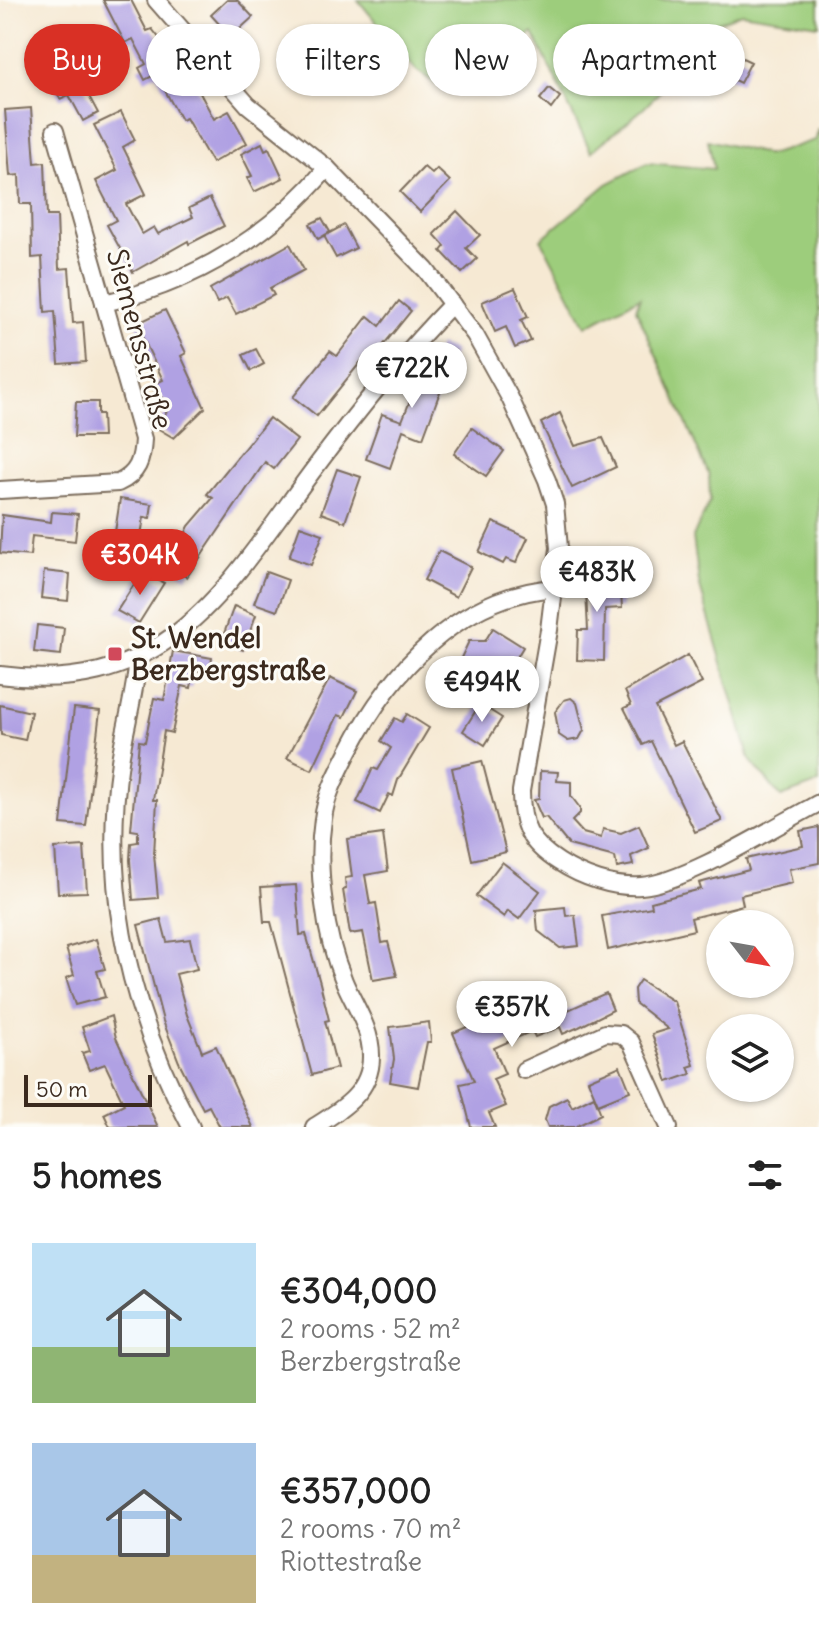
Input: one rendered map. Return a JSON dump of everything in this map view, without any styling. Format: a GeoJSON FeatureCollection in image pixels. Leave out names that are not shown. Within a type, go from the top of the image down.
{"type":"FeatureCollection","features":[{"type":"Feature","properties":{"kind":"street"},"geometry":{"type":"LineString","coordinates":[[156,0],[248,105],[327,168],[389,228],[452,304],[475,335],[510,398],[547,480],[555,504],[559,548],[521,791],[521,816],[529,835],[548,855],[598,881],[640,887],[673,880],[819,803]]}},
{"type":"Feature","properties":{"kind":"street","name":"Siemensstraße"},"geometry":{"type":"LineString","coordinates":[[0,490],[118,483],[136,471],[142,456],[143,439],[55,131]]}},
{"type":"Feature","properties":{"kind":"street"},"geometry":{"type":"LineString","coordinates":[[104,303],[197,273],[237,250],[311,187],[327,168]]}},
{"type":"Feature","properties":{"kind":"street"},"geometry":{"type":"LineString","coordinates":[[0,675],[57,678],[138,659],[180,633],[220,596],[357,411],[452,304]]}},
{"type":"Feature","properties":{"kind":"street"},"geometry":{"type":"LineString","coordinates":[[314,1127],[348,1105],[359,1092],[369,1075],[371,1056],[369,1036],[331,942],[323,902],[323,817],[332,784],[384,695],[419,653],[450,627],[489,603],[528,591],[555,588]]}},
{"type":"Feature","properties":{"kind":"street"},"geometry":{"type":"LineString","coordinates":[[138,659],[120,762],[115,898],[122,946],[139,1007],[159,1061],[191,1127]]}},
{"type":"Feature","properties":{"kind":"street"},"geometry":{"type":"LineString","coordinates":[[524,1070],[605,1033],[621,1034],[631,1042],[669,1127]]}},
{"type":"Feature","properties":{"kind":"green space"},"geometry":{"type":"Polygon","coordinates":[[[358,0],[819,0],[819,25],[741,13],[714,24],[553,24],[553,74],[537,41],[537,24],[425,24],[425,76],[409,62],[409,24],[378,24],[358,0]]]}},
{"type":"Feature","properties":{"kind":"green space"},"geometry":{"type":"Polygon","coordinates":[[[564,96],[656,96],[644,108],[591,152],[564,96]]]}},
{"type":"Feature","properties":{"kind":"green space"},"geometry":{"type":"Polygon","coordinates":[[[819,128],[819,783],[781,797],[750,760],[699,583],[693,537],[710,501],[709,475],[636,309],[640,297],[586,326],[541,239],[607,184],[647,163],[714,169],[708,140],[769,155],[815,140],[819,128]]]}},
{"type":"Feature","properties":{"kind":"building"},"geometry":{"type":"Polygon","coordinates":[[[103,0],[131,0],[146,29],[146,64],[133,39],[130,40],[130,24],[115,24],[103,0]]]}},
{"type":"Feature","properties":{"kind":"building"},"geometry":{"type":"Polygon","coordinates":[[[227,0],[237,0],[253,17],[245,24],[219,24],[211,15],[227,0]]]}},
{"type":"Feature","properties":{"kind":"building"},"geometry":{"type":"Polygon","coordinates":[[[745,59],[751,62],[745,73],[745,59]]]}},
{"type":"Feature","properties":{"kind":"building"},"geometry":{"type":"Polygon","coordinates":[[[146,64],[146,79],[145,80],[139,68],[146,64]]]}},
{"type":"Feature","properties":{"kind":"building"},"geometry":{"type":"Polygon","coordinates":[[[549,88],[553,96],[560,97],[551,109],[540,99],[549,88]]]}},
{"type":"Feature","properties":{"kind":"building"},"geometry":{"type":"Polygon","coordinates":[[[70,96],[89,96],[98,113],[83,121],[70,96]]]}},
{"type":"Feature","properties":{"kind":"building"},"geometry":{"type":"Polygon","coordinates":[[[168,96],[202,96],[214,119],[229,111],[247,143],[212,163],[186,118],[181,120],[168,96]]]}},
{"type":"Feature","properties":{"kind":"building"},"geometry":{"type":"Polygon","coordinates":[[[31,108],[35,163],[45,162],[47,216],[57,216],[59,269],[69,268],[73,323],[83,322],[86,362],[59,364],[55,311],[45,312],[42,257],[32,258],[31,204],[20,204],[19,175],[10,176],[5,110],[31,108]]]}},
{"type":"Feature","properties":{"kind":"building"},"geometry":{"type":"Polygon","coordinates":[[[121,112],[135,140],[123,147],[146,194],[126,204],[142,234],[154,227],[158,234],[193,217],[189,208],[210,198],[224,226],[189,244],[188,241],[133,272],[107,225],[116,220],[96,181],[117,170],[94,125],[121,112]]]}},
{"type":"Feature","properties":{"kind":"building"},"geometry":{"type":"Polygon","coordinates":[[[262,143],[265,150],[269,148],[283,178],[254,192],[247,178],[252,176],[241,154],[262,143]]]}},
{"type":"Feature","properties":{"kind":"building"},"geometry":{"type":"Polygon","coordinates":[[[424,167],[432,174],[437,169],[450,181],[420,212],[400,192],[424,167]]]}},
{"type":"Feature","properties":{"kind":"building"},"geometry":{"type":"Polygon","coordinates":[[[457,211],[480,235],[466,248],[477,259],[462,273],[441,251],[445,246],[434,234],[457,211]]]}},
{"type":"Feature","properties":{"kind":"building"},"geometry":{"type":"Polygon","coordinates":[[[322,218],[330,232],[318,239],[310,224],[322,218]]]}},
{"type":"Feature","properties":{"kind":"building"},"geometry":{"type":"Polygon","coordinates":[[[344,225],[356,248],[336,258],[324,236],[344,225]]]}},
{"type":"Feature","properties":{"kind":"building"},"geometry":{"type":"Polygon","coordinates":[[[290,244],[304,270],[270,288],[274,295],[236,314],[227,298],[217,303],[210,289],[290,244]]]}},
{"type":"Feature","properties":{"kind":"building"},"geometry":{"type":"Polygon","coordinates":[[[515,288],[528,317],[521,320],[531,341],[515,348],[506,327],[495,332],[482,302],[515,288]]]}},
{"type":"Feature","properties":{"kind":"building"},"geometry":{"type":"Polygon","coordinates":[[[399,301],[411,311],[369,363],[363,359],[317,416],[293,397],[330,351],[337,356],[368,316],[380,326],[399,301]]]}},
{"type":"Feature","properties":{"kind":"building"},"geometry":{"type":"Polygon","coordinates":[[[165,310],[186,353],[181,356],[205,408],[174,438],[157,428],[170,406],[150,386],[163,380],[136,324],[165,310]]]}},
{"type":"Feature","properties":{"kind":"building"},"geometry":{"type":"Polygon","coordinates":[[[439,345],[455,351],[423,438],[403,430],[390,468],[366,459],[382,414],[402,421],[427,358],[433,360],[439,345]]]}},
{"type":"Feature","properties":{"kind":"building"},"geometry":{"type":"Polygon","coordinates":[[[256,349],[264,364],[251,371],[243,355],[256,349]]]}},
{"type":"Feature","properties":{"kind":"building"},"geometry":{"type":"Polygon","coordinates":[[[76,402],[98,402],[103,437],[74,437],[76,402]]]}},
{"type":"Feature","properties":{"kind":"building"},"geometry":{"type":"Polygon","coordinates":[[[560,413],[575,446],[603,438],[616,467],[572,488],[541,423],[560,413]]]}},
{"type":"Feature","properties":{"kind":"building"},"geometry":{"type":"Polygon","coordinates":[[[269,418],[297,440],[274,469],[265,462],[187,577],[165,566],[175,545],[179,547],[189,526],[213,498],[207,494],[269,418]]]}},
{"type":"Feature","properties":{"kind":"building"},"geometry":{"type":"Polygon","coordinates":[[[472,428],[504,451],[486,476],[454,454],[472,428]]]}},
{"type":"Feature","properties":{"kind":"building"},"geometry":{"type":"Polygon","coordinates":[[[337,469],[361,477],[345,522],[321,513],[337,469]]]}},
{"type":"Feature","properties":{"kind":"building"},"geometry":{"type":"Polygon","coordinates":[[[120,499],[152,504],[150,518],[144,517],[138,554],[115,543],[119,534],[115,532],[120,499]]]}},
{"type":"Feature","properties":{"kind":"building"},"geometry":{"type":"Polygon","coordinates":[[[52,512],[78,514],[75,541],[32,536],[30,556],[0,553],[2,515],[51,522],[52,512]]]}},
{"type":"Feature","properties":{"kind":"building"},"geometry":{"type":"Polygon","coordinates":[[[493,522],[528,538],[516,563],[506,559],[503,564],[479,552],[493,522]]]}},
{"type":"Feature","properties":{"kind":"building"},"geometry":{"type":"Polygon","coordinates":[[[300,526],[323,534],[311,565],[289,557],[300,526]]]}},
{"type":"Feature","properties":{"kind":"building"},"geometry":{"type":"Polygon","coordinates":[[[439,551],[471,567],[456,597],[424,580],[439,551]]]}},
{"type":"Feature","properties":{"kind":"building"},"geometry":{"type":"Polygon","coordinates":[[[44,571],[70,574],[68,601],[41,598],[44,571]]]}},
{"type":"Feature","properties":{"kind":"building"},"geometry":{"type":"Polygon","coordinates":[[[142,572],[164,583],[139,623],[117,611],[142,572]]]}},
{"type":"Feature","properties":{"kind":"building"},"geometry":{"type":"Polygon","coordinates":[[[266,572],[288,580],[277,611],[254,603],[266,572]]]}},
{"type":"Feature","properties":{"kind":"building"},"geometry":{"type":"Polygon","coordinates":[[[615,573],[616,593],[621,592],[622,608],[605,609],[604,661],[577,660],[578,630],[588,630],[586,592],[580,592],[579,575],[615,573]]]}},
{"type":"Feature","properties":{"kind":"building"},"geometry":{"type":"Polygon","coordinates":[[[234,606],[256,615],[243,650],[221,642],[234,606]]]}},
{"type":"Feature","properties":{"kind":"building"},"geometry":{"type":"Polygon","coordinates":[[[37,625],[64,628],[61,655],[34,652],[37,625]]]}},
{"type":"Feature","properties":{"kind":"building"},"geometry":{"type":"Polygon","coordinates":[[[493,628],[523,647],[499,687],[459,662],[469,641],[485,641],[493,628]]]}},
{"type":"Feature","properties":{"kind":"building"},"geometry":{"type":"Polygon","coordinates":[[[173,651],[212,658],[210,672],[194,670],[191,688],[182,686],[172,733],[164,731],[153,800],[157,800],[154,854],[158,898],[133,900],[131,843],[138,842],[138,831],[131,830],[139,741],[145,742],[154,698],[164,700],[173,651]]]}},
{"type":"Feature","properties":{"kind":"building"},"geometry":{"type":"Polygon","coordinates":[[[688,655],[702,683],[655,707],[674,745],[682,741],[722,821],[695,832],[651,741],[643,745],[624,708],[631,705],[625,691],[688,655]]]}},
{"type":"Feature","properties":{"kind":"building"},"geometry":{"type":"Polygon","coordinates":[[[330,678],[357,691],[344,717],[338,715],[312,770],[287,758],[330,678]]]}},
{"type":"Feature","properties":{"kind":"building"},"geometry":{"type":"Polygon","coordinates":[[[571,698],[577,703],[584,730],[579,739],[568,741],[559,735],[555,712],[564,700],[571,698]]]}},
{"type":"Feature","properties":{"kind":"building"},"geometry":{"type":"Polygon","coordinates":[[[480,704],[502,718],[485,745],[463,731],[480,704]]]}},
{"type":"Feature","properties":{"kind":"building"},"geometry":{"type":"Polygon","coordinates":[[[0,705],[31,712],[25,740],[1,735],[0,705]]]}},
{"type":"Feature","properties":{"kind":"building"},"geometry":{"type":"Polygon","coordinates":[[[74,708],[100,711],[86,826],[61,824],[74,708]]]}},
{"type":"Feature","properties":{"kind":"building"},"geometry":{"type":"Polygon","coordinates":[[[407,714],[429,728],[398,780],[393,796],[389,794],[380,813],[357,802],[373,768],[378,770],[391,748],[381,741],[395,718],[402,722],[407,714]]]}},
{"type":"Feature","properties":{"kind":"building"},"geometry":{"type":"Polygon","coordinates":[[[482,761],[506,852],[472,860],[452,768],[482,761]]]}},
{"type":"Feature","properties":{"kind":"building"},"geometry":{"type":"Polygon","coordinates":[[[540,771],[558,772],[557,781],[571,782],[571,796],[580,808],[580,813],[572,821],[583,833],[601,838],[603,829],[621,833],[639,825],[649,848],[631,856],[633,865],[617,868],[615,857],[569,845],[546,817],[542,818],[534,800],[539,799],[540,771]]]}},
{"type":"Feature","properties":{"kind":"building"},"geometry":{"type":"Polygon","coordinates":[[[819,827],[819,863],[789,869],[792,883],[741,895],[743,905],[706,910],[706,914],[691,918],[694,930],[608,950],[602,916],[652,907],[651,902],[701,889],[699,883],[749,870],[746,859],[803,846],[800,831],[819,827]]]}},
{"type":"Feature","properties":{"kind":"building"},"geometry":{"type":"Polygon","coordinates":[[[383,834],[388,871],[365,875],[370,904],[376,903],[382,943],[388,942],[397,976],[373,980],[363,932],[350,934],[343,890],[346,889],[345,878],[352,877],[347,839],[383,834]]]}},
{"type":"Feature","properties":{"kind":"building"},"geometry":{"type":"Polygon","coordinates":[[[84,846],[87,892],[58,893],[55,848],[84,846]]]}},
{"type":"Feature","properties":{"kind":"building"},"geometry":{"type":"Polygon","coordinates":[[[502,862],[540,891],[519,919],[508,911],[504,917],[476,896],[502,862]]]}},
{"type":"Feature","properties":{"kind":"building"},"geometry":{"type":"Polygon","coordinates":[[[296,885],[300,935],[306,934],[320,983],[329,1020],[325,1021],[337,1068],[312,1075],[271,922],[264,922],[261,887],[296,885]]]}},
{"type":"Feature","properties":{"kind":"building"},"geometry":{"type":"Polygon","coordinates":[[[565,907],[566,916],[575,915],[579,946],[560,948],[538,931],[536,910],[565,907]]]}},
{"type":"Feature","properties":{"kind":"building"},"geometry":{"type":"Polygon","coordinates":[[[161,919],[167,942],[190,939],[197,969],[176,974],[187,1015],[202,1052],[216,1046],[253,1127],[220,1127],[209,1106],[203,1109],[179,1062],[163,1021],[138,925],[161,919]]]}},
{"type":"Feature","properties":{"kind":"building"},"geometry":{"type":"Polygon","coordinates":[[[96,939],[105,969],[97,971],[105,997],[75,1005],[66,978],[74,975],[66,948],[96,939]]]}},
{"type":"Feature","properties":{"kind":"building"},"geometry":{"type":"Polygon","coordinates":[[[640,980],[674,1002],[694,1065],[688,1067],[691,1074],[668,1082],[652,1034],[668,1029],[635,1003],[634,989],[640,980]]]}},
{"type":"Feature","properties":{"kind":"building"},"geometry":{"type":"Polygon","coordinates":[[[606,993],[613,1010],[579,1027],[563,1034],[560,1027],[535,1037],[532,1031],[494,1048],[505,1074],[493,1079],[506,1106],[489,1113],[495,1127],[471,1127],[460,1084],[474,1081],[453,1033],[492,1016],[494,1022],[508,1016],[509,1019],[560,998],[566,1011],[606,993]]]}},
{"type":"Feature","properties":{"kind":"building"},"geometry":{"type":"Polygon","coordinates":[[[111,1016],[116,1038],[158,1127],[110,1127],[104,1114],[124,1104],[105,1064],[89,1070],[82,1053],[90,1051],[82,1027],[111,1016]]]}},
{"type":"Feature","properties":{"kind":"building"},"geometry":{"type":"Polygon","coordinates":[[[429,1022],[431,1042],[427,1042],[418,1087],[390,1082],[394,1059],[390,1027],[429,1022]]]}},
{"type":"Feature","properties":{"kind":"building"},"geometry":{"type":"Polygon","coordinates":[[[620,1066],[630,1091],[598,1104],[588,1080],[620,1066]]]}},
{"type":"Feature","properties":{"kind":"building"},"geometry":{"type":"Polygon","coordinates":[[[594,1096],[601,1114],[575,1127],[548,1127],[545,1120],[549,1106],[567,1097],[572,1107],[594,1096]]]}},
{"type":"Feature","properties":{"kind":"place","name":"St. Wendel Berzbergstraße"},"geometry":{"type":"Point","coordinates":[115,654]}}]}
